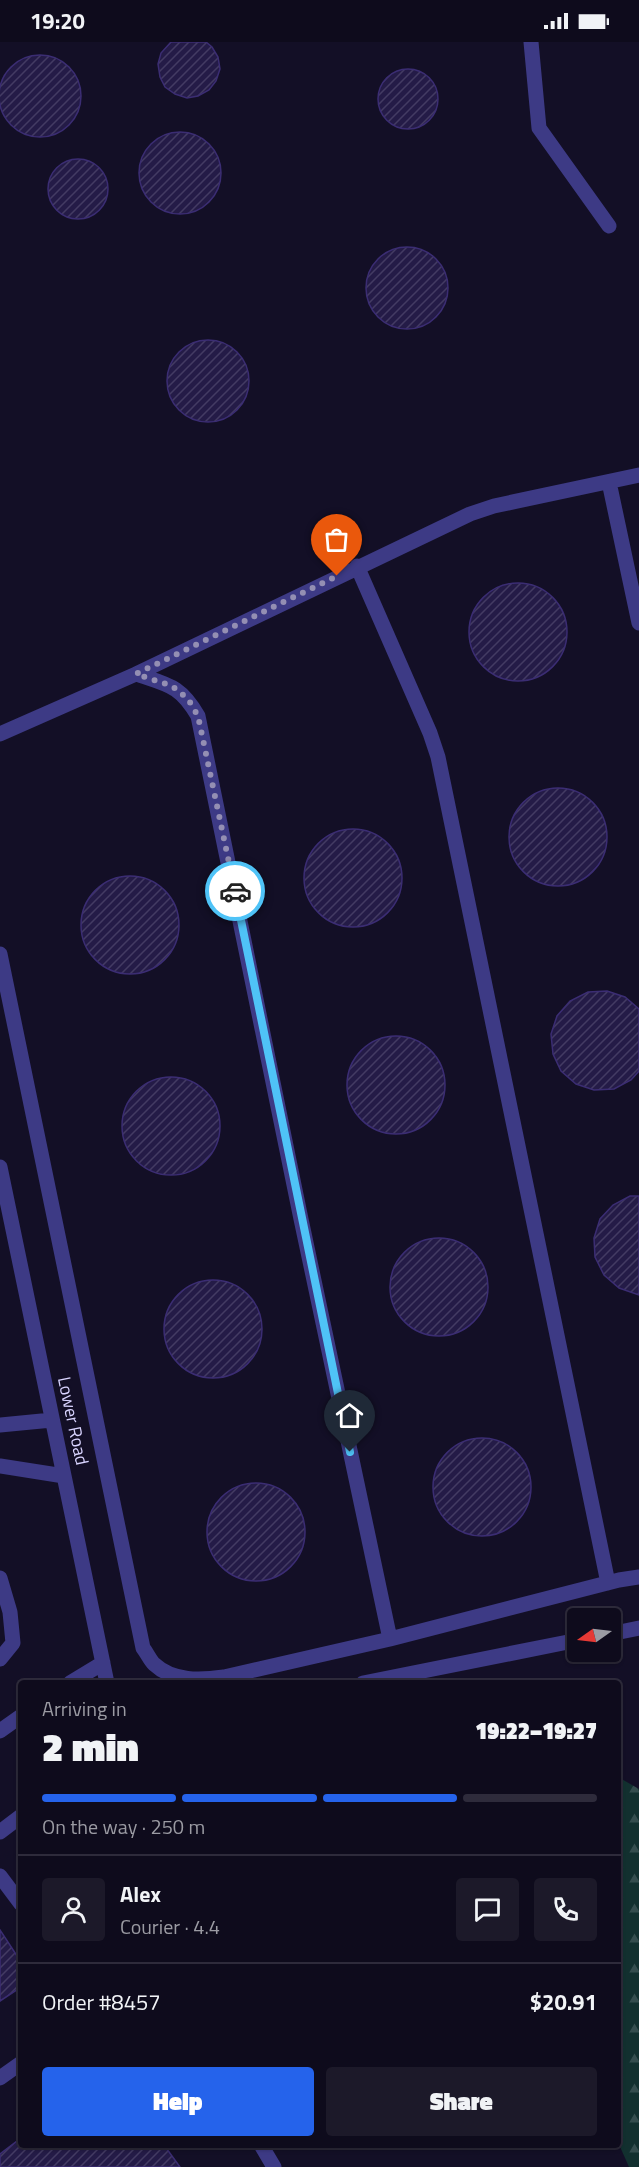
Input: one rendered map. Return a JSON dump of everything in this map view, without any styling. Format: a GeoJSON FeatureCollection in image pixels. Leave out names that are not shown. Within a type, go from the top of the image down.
{"type":"FeatureCollection","features":[{"type":"Feature","properties":{"kind":"street"},"geometry":{"type":"LineString","coordinates":[[531,42],[539,129],[609,226]]}},
{"type":"Feature","properties":{"kind":"street"},"geometry":{"type":"LineString","coordinates":[[0,734],[136,674],[357,566],[470,514],[494,506],[639,476]]}},
{"type":"Feature","properties":{"kind":"street"},"geometry":{"type":"LineString","coordinates":[[609,482],[639,623]]}},
{"type":"Feature","properties":{"kind":"street"},"geometry":{"type":"LineString","coordinates":[[357,566],[430,733],[438,757],[608,1583]]}},
{"type":"Feature","properties":{"kind":"street"},"geometry":{"type":"LineString","coordinates":[[136,674],[172,686],[188,699],[198,716],[390,1639]]}},
{"type":"Feature","properties":{"kind":"street"},"geometry":{"type":"LineString","coordinates":[[0,954],[143,1648],[154,1664],[175,1676],[199,1680],[225,1677],[390,1639],[639,1577]]}},
{"type":"Feature","properties":{"kind":"street","name":"Lower Road"},"geometry":{"type":"LineString","coordinates":[[0,1167],[106,1680]]}},
{"type":"Feature","properties":{"kind":"street"},"geometry":{"type":"LineString","coordinates":[[0,1425],[52,1420]]}},
{"type":"Feature","properties":{"kind":"street"},"geometry":{"type":"LineString","coordinates":[[0,1466],[64,1476]]}},
{"type":"Feature","properties":{"kind":"street"},"geometry":{"type":"LineString","coordinates":[[0,1578],[10,1612],[13,1643],[0,1659]]}},
{"type":"Feature","properties":{"kind":"street"},"geometry":{"type":"LineString","coordinates":[[621,1632],[639,1628]]}},
{"type":"Feature","properties":{"kind":"street"},"geometry":{"type":"LineString","coordinates":[[378,1680],[567,1642]]}},
{"type":"Feature","properties":{"kind":"street"},"geometry":{"type":"LineString","coordinates":[[75,1680],[103,1663]]}},
{"type":"Feature","properties":{"kind":"street"},"geometry":{"type":"LineString","coordinates":[[0,1731],[18,1718]]}},
{"type":"Feature","properties":{"kind":"street"},"geometry":{"type":"LineString","coordinates":[[0,1832],[18,1818]]}},
{"type":"Feature","properties":{"kind":"street"},"geometry":{"type":"LineString","coordinates":[[0,1876],[18,1900]]}},
{"type":"Feature","properties":{"kind":"street"},"geometry":{"type":"LineString","coordinates":[[0,2078],[18,2065]]}},
{"type":"Feature","properties":{"kind":"street"},"geometry":{"type":"LineString","coordinates":[[263,2148],[274,2167]]}},
{"type":"Feature","properties":{"kind":"green space"},"geometry":{"type":"Polygon","coordinates":[[[621,1779],[639,1789],[639,2167],[629,2167],[621,2148],[621,1779]]]}},
{"type":"Feature","properties":{"kind":"building"},"geometry":{"type":"Polygon","coordinates":[[[171,42],[206,42],[212,47],[218,57],[220,69],[216,81],[209,90],[198,96],[187,98],[165,87],[160,77],[158,64],[161,53],[171,42]]]}},
{"type":"Feature","properties":{"kind":"building"},"geometry":{"type":"Polygon","coordinates":[[[40,55],[56,58],[69,67],[78,80],[81,96],[78,112],[69,125],[56,134],[40,137],[24,134],[11,125],[2,112],[-1,96],[2,80],[11,67],[24,58],[40,55]]]}},
{"type":"Feature","properties":{"kind":"building"},"geometry":{"type":"Polygon","coordinates":[[[402,69],[414,69],[430,77],[436,87],[438,99],[436,111],[430,121],[414,129],[402,129],[386,121],[378,105],[378,93],[386,77],[402,69]]]}},
{"type":"Feature","properties":{"kind":"building"},"geometry":{"type":"Polygon","coordinates":[[[180,132],[196,135],[209,144],[218,157],[221,173],[218,189],[209,202],[196,211],[180,214],[164,211],[151,202],[142,189],[139,173],[142,157],[151,144],[164,135],[180,132]]]}},
{"type":"Feature","properties":{"kind":"building"},"geometry":{"type":"Polygon","coordinates":[[[72,159],[84,159],[100,167],[106,177],[108,189],[106,201],[100,211],[84,219],[72,219],[56,211],[48,195],[48,183],[56,167],[72,159]]]}},
{"type":"Feature","properties":{"kind":"building"},"geometry":{"type":"Polygon","coordinates":[[[407,247],[423,250],[436,259],[445,272],[448,288],[445,304],[436,317],[423,326],[407,329],[391,326],[378,317],[369,304],[366,288],[369,272],[378,259],[391,250],[407,247]]]}},
{"type":"Feature","properties":{"kind":"building"},"geometry":{"type":"Polygon","coordinates":[[[208,340],[224,343],[237,352],[246,365],[249,381],[246,397],[237,410],[224,419],[208,422],[192,419],[179,410],[170,397],[167,381],[170,365],[179,352],[192,343],[208,340]]]}},
{"type":"Feature","properties":{"kind":"building"},"geometry":{"type":"Polygon","coordinates":[[[518,583],[537,587],[553,597],[563,613],[567,632],[563,651],[553,667],[537,677],[518,681],[499,677],[483,667],[473,651],[469,632],[473,613],[483,597],[499,587],[518,583]]]}},
{"type":"Feature","properties":{"kind":"building"},"geometry":{"type":"Polygon","coordinates":[[[558,788],[577,792],[593,802],[603,818],[607,837],[603,856],[593,872],[577,882],[558,886],[539,882],[523,872],[513,856],[509,837],[513,818],[523,802],[539,792],[558,788]]]}},
{"type":"Feature","properties":{"kind":"building"},"geometry":{"type":"Polygon","coordinates":[[[353,829],[372,833],[388,843],[398,859],[402,878],[398,897],[388,913],[372,923],[353,927],[334,923],[318,913],[308,897],[304,878],[308,859],[318,843],[334,833],[353,829]]]}},
{"type":"Feature","properties":{"kind":"building"},"geometry":{"type":"Polygon","coordinates":[[[130,876],[149,879],[165,890],[176,906],[179,925],[176,944],[165,960],[149,971],[130,974],[111,971],[95,960],[84,944],[81,925],[84,906],[95,890],[111,879],[130,876]]]}},
{"type":"Feature","properties":{"kind":"building"},"geometry":{"type":"Polygon","coordinates":[[[607,991],[625,997],[639,1009],[639,1071],[631,1080],[614,1089],[594,1090],[576,1084],[561,1071],[553,1054],[551,1034],[557,1016],[570,1001],[588,992],[607,991]]]}},
{"type":"Feature","properties":{"kind":"building"},"geometry":{"type":"Polygon","coordinates":[[[396,1036],[415,1040],[431,1050],[441,1066],[445,1085],[441,1104],[431,1120],[415,1130],[396,1134],[377,1130],[361,1120],[351,1104],[347,1085],[351,1066],[361,1050],[377,1040],[396,1036]]]}},
{"type":"Feature","properties":{"kind":"building"},"geometry":{"type":"Polygon","coordinates":[[[171,1077],[190,1081],[206,1091],[216,1107],[220,1126],[216,1145],[206,1161],[190,1171],[171,1175],[152,1171],[136,1161],[126,1145],[122,1126],[126,1107],[136,1091],[152,1081],[171,1077]]]}},
{"type":"Feature","properties":{"kind":"building"},"geometry":{"type":"Polygon","coordinates":[[[630,1196],[639,1196],[639,1295],[619,1288],[604,1275],[595,1257],[594,1238],[600,1219],[613,1205],[630,1196]]]}},
{"type":"Feature","properties":{"kind":"building"},"geometry":{"type":"Polygon","coordinates":[[[439,1238],[458,1242],[474,1252],[484,1268],[488,1287],[484,1306],[474,1322],[458,1332],[439,1336],[420,1332],[404,1322],[394,1306],[390,1287],[394,1268],[404,1252],[420,1242],[439,1238]]]}},
{"type":"Feature","properties":{"kind":"building"},"geometry":{"type":"Polygon","coordinates":[[[213,1280],[232,1284],[248,1294],[258,1310],[262,1329],[258,1348],[248,1364],[232,1374],[213,1378],[194,1374],[178,1364],[168,1348],[164,1329],[168,1310],[178,1294],[194,1284],[213,1280]]]}},
{"type":"Feature","properties":{"kind":"building"},"geometry":{"type":"Polygon","coordinates":[[[482,1438],[501,1442],[517,1452],[527,1468],[531,1487],[527,1506],[517,1522],[501,1532],[482,1536],[463,1532],[447,1522],[437,1506],[433,1487],[437,1468],[447,1452],[463,1442],[482,1438]]]}},
{"type":"Feature","properties":{"kind":"building"},"geometry":{"type":"Polygon","coordinates":[[[256,1483],[275,1487],[291,1497],[301,1513],[305,1532],[301,1551],[291,1567],[275,1577],[256,1581],[237,1577],[221,1567],[211,1551],[207,1532],[211,1513],[221,1497],[237,1487],[256,1483]]]}},
{"type":"Feature","properties":{"kind":"building"},"geometry":{"type":"Polygon","coordinates":[[[0,1930],[18,1957],[18,1989],[0,2001],[0,1930]]]}},
{"type":"Feature","properties":{"kind":"building"},"geometry":{"type":"Polygon","coordinates":[[[18,2140],[18,2148],[166,2148],[180,2167],[0,2167],[0,2154],[18,2140]]]}},
{"type":"Feature","properties":{"kind":"way so far"},"geometry":{"type":"LineString","coordinates":[[235,891],[198,716],[188,699],[172,686],[136,674],[337,576]]}},
{"type":"Feature","properties":{"kind":"route"},"geometry":{"type":"LineString","coordinates":[[235,891],[350,1452]]}}]}
